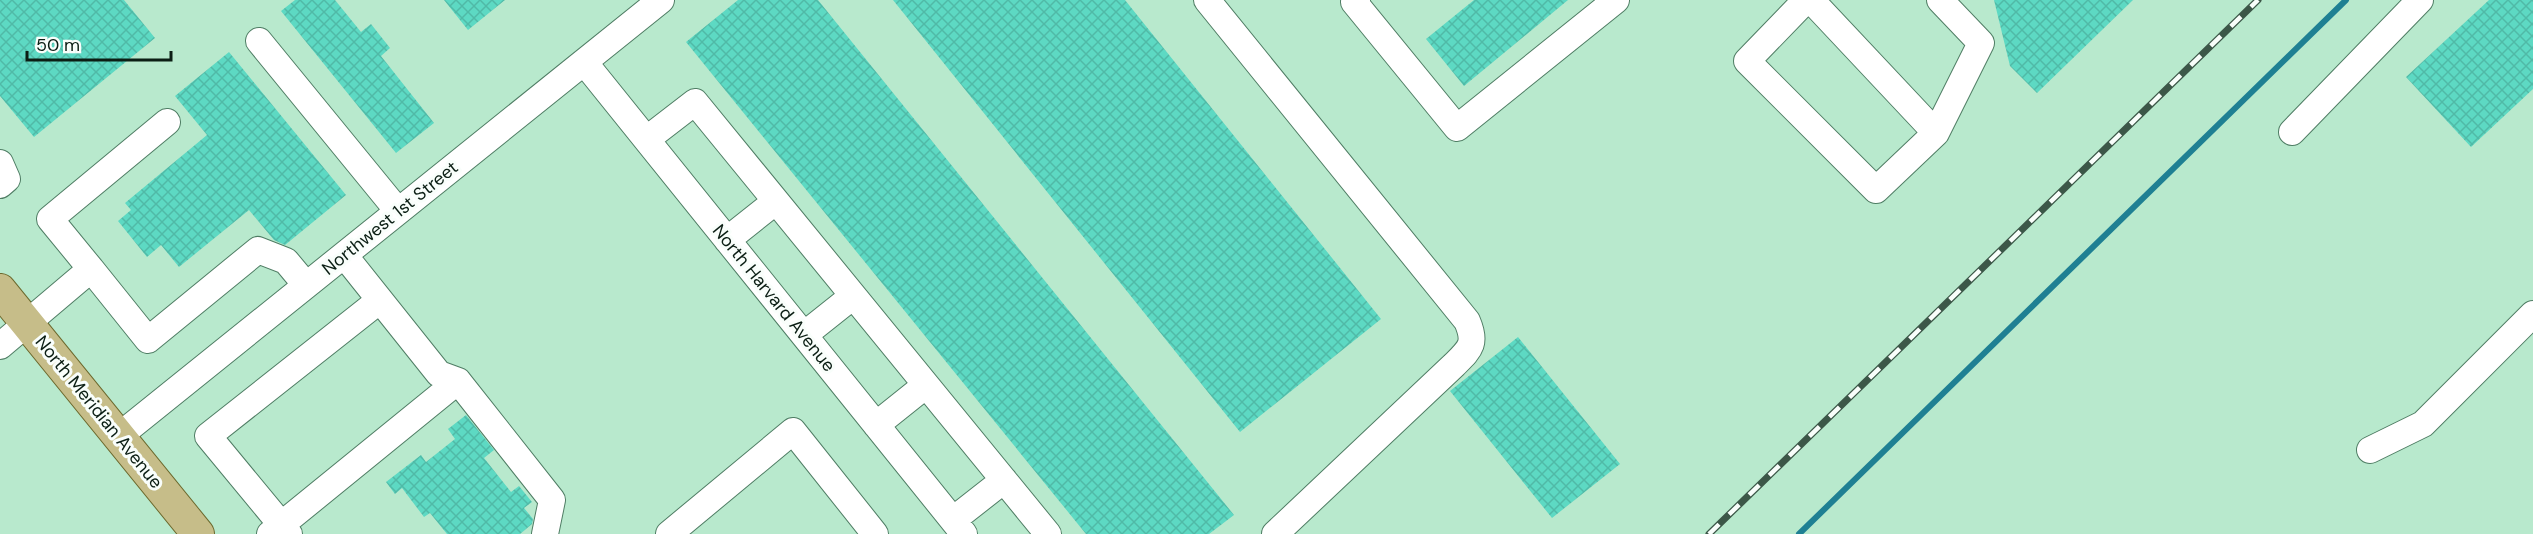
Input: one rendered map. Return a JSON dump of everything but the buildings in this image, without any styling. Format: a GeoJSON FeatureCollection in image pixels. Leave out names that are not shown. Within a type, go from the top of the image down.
{"type":"FeatureCollection","features":[{"type":"Feature","properties":{"kind":"main road","name":"North Meridian Avenue"},"geometry":{"type":"LineString","coordinates":[[0,290],[198,534]]}},
{"type":"Feature","properties":{"kind":"street","name":"Northwest 1st Street"},"geometry":{"type":"LineString","coordinates":[[119,436],[661,0]]}},
{"type":"Feature","properties":{"kind":"street"},"geometry":{"type":"LineString","coordinates":[[1207,0],[1467,321],[1473,335],[1470,349],[1275,534]]}},
{"type":"Feature","properties":{"kind":"street"},"geometry":{"type":"LineString","coordinates":[[1357,0],[1354,2],[1457,128],[1616,0]]}},
{"type":"Feature","properties":{"kind":"street"},"geometry":{"type":"LineString","coordinates":[[1806,0],[1747,61],[1876,190],[1936,133],[1981,43],[1940,0]]}},
{"type":"Feature","properties":{"kind":"street"},"geometry":{"type":"LineString","coordinates":[[1811,0],[1936,133]]}},
{"type":"Feature","properties":{"kind":"street"},"geometry":{"type":"LineString","coordinates":[[2292,132],[2420,0]]}},
{"type":"Feature","properties":{"kind":"street"},"geometry":{"type":"LineString","coordinates":[[259,41],[398,211]]}},
{"type":"Feature","properties":{"kind":"street","name":"North Harvard Avenue"},"geometry":{"type":"LineString","coordinates":[[584,62],[958,527]]}},
{"type":"Feature","properties":{"kind":"street"},"geometry":{"type":"LineString","coordinates":[[647,140],[695,102],[1048,534]]}},
{"type":"Feature","properties":{"kind":"street"},"geometry":{"type":"LineString","coordinates":[[167,122],[50,219],[148,340],[258,250],[286,261],[306,285]]}},
{"type":"Feature","properties":{"kind":"street"},"geometry":{"type":"LineString","coordinates":[[0,163],[7,179],[0,185]]}},
{"type":"Feature","properties":{"kind":"street"},"geometry":{"type":"LineString","coordinates":[[727,240],[776,201]]}},
{"type":"Feature","properties":{"kind":"street"},"geometry":{"type":"LineString","coordinates":[[344,255],[440,374],[458,381],[552,500],[545,534]]}},
{"type":"Feature","properties":{"kind":"street"},"geometry":{"type":"LineString","coordinates":[[0,346],[91,269]]}},
{"type":"Feature","properties":{"kind":"street"},"geometry":{"type":"LineString","coordinates":[[804,335],[853,296]]}},
{"type":"Feature","properties":{"kind":"street"},"geometry":{"type":"LineString","coordinates":[[380,300],[208,436],[280,531],[458,381]]}},
{"type":"Feature","properties":{"kind":"street"},"geometry":{"type":"LineString","coordinates":[[2370,450],[2423,424],[2533,314]]}},
{"type":"Feature","properties":{"kind":"street"},"geometry":{"type":"LineString","coordinates":[[876,424],[926,385]]}},
{"type":"Feature","properties":{"kind":"street"},"geometry":{"type":"LineString","coordinates":[[669,534],[793,431],[875,534]]}},
{"type":"Feature","properties":{"kind":"street"},"geometry":{"type":"LineString","coordinates":[[958,527],[1004,480]]}},
{"type":"Feature","properties":{"kind":"waterway"},"geometry":{"type":"LineString","coordinates":[[1799,534],[2346,0]]}},
{"type":"Feature","properties":{"kind":"railway"},"geometry":{"type":"LineString","coordinates":[[1709,534],[2258,0]]}}]}
